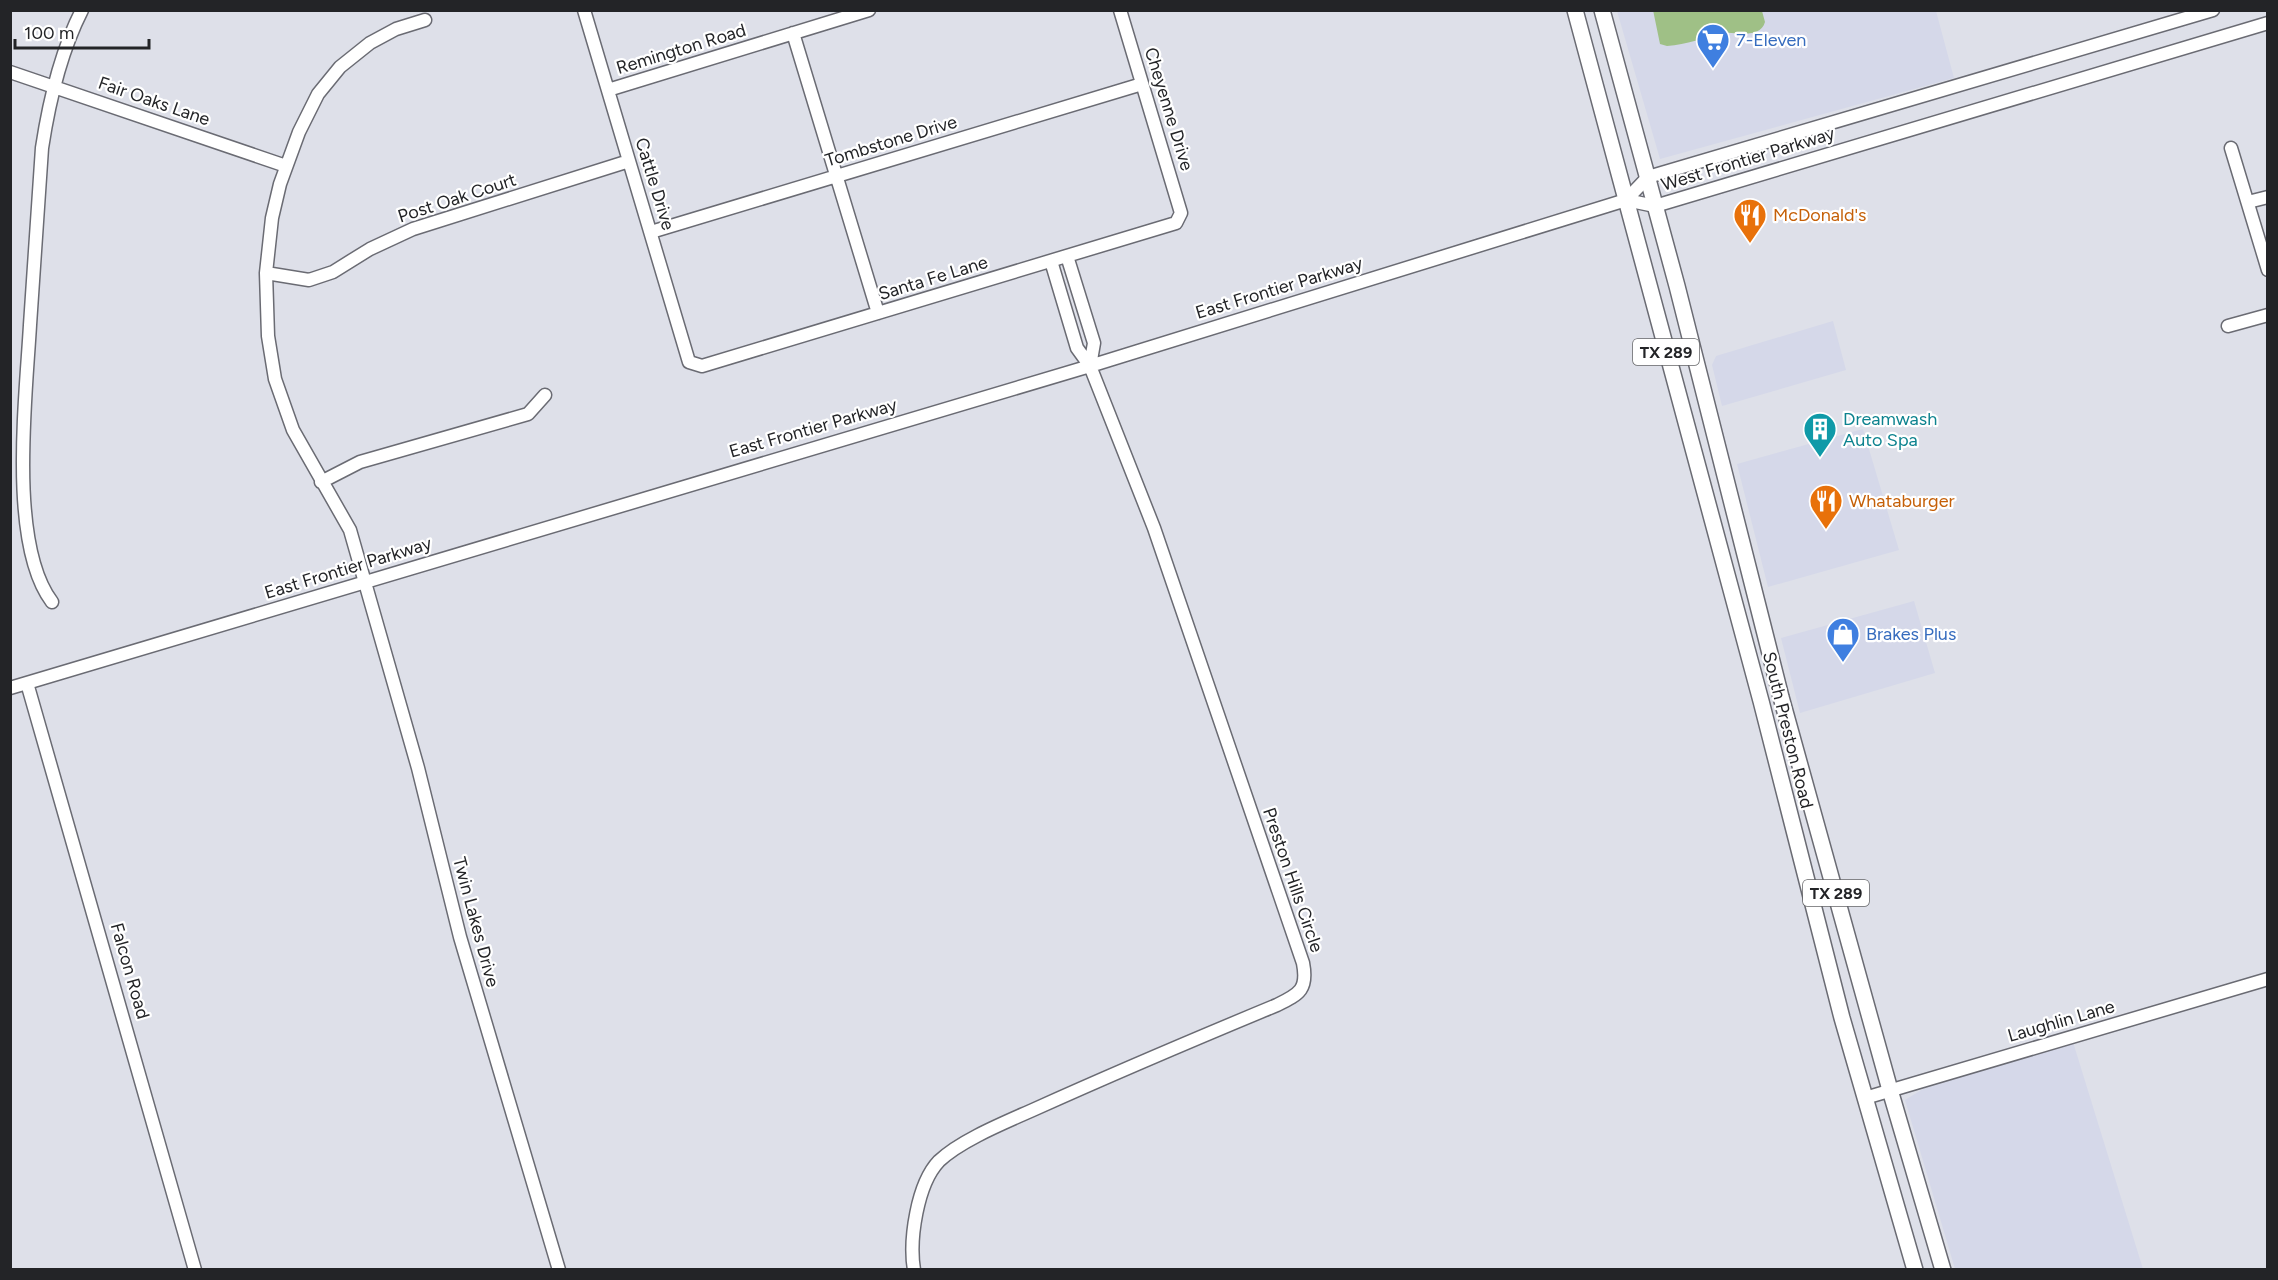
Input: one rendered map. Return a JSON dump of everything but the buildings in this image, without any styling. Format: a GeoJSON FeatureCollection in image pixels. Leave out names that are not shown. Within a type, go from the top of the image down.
{"type":"FeatureCollection","features":[{"type":"Feature","properties":{"kind":"main road","name":"TX 289"},"geometry":{"type":"LineString","coordinates":[[1575,10],[1626,200]]}},
{"type":"Feature","properties":{"kind":"main road","name":"TX 289"},"geometry":{"type":"LineString","coordinates":[[1602,10],[1655,206]]}},
{"type":"Feature","properties":{"kind":"main road","name":"South Preston Road"},"geometry":{"type":"LineString","coordinates":[[1626,200],[1865,1098],[1915,1269]]}},
{"type":"Feature","properties":{"kind":"main road","name":"South Preston Road"},"geometry":{"type":"LineString","coordinates":[[1655,206],[1781,697],[1890,1090],[1943,1269]]}},
{"type":"Feature","properties":{"kind":"street"},"geometry":{"type":"LineString","coordinates":[[52,602],[39,582],[31,548],[23,468],[42,148],[56,85],[72,29],[82,10]]}},
{"type":"Feature","properties":{"kind":"street","name":"Cattle Drive"},"geometry":{"type":"LineString","coordinates":[[584,10],[689,362],[695,366]]}},
{"type":"Feature","properties":{"kind":"street","name":"Remington Road"},"geometry":{"type":"LineString","coordinates":[[608,90],[869,10]]}},
{"type":"Feature","properties":{"kind":"street","name":"Cheyenne Drive"},"geometry":{"type":"LineString","coordinates":[[1120,10],[1180,213],[1179,219]]}},
{"type":"Feature","properties":{"kind":"street","name":"West Frontier Parkway"},"geometry":{"type":"LineString","coordinates":[[1626,200],[1648,177],[2213,10]]}},
{"type":"Feature","properties":{"kind":"street","name":"Twin Lakes Drive"},"geometry":{"type":"LineString","coordinates":[[425,20],[396,29],[370,43],[340,67],[318,94],[286,166],[272,218],[266,273],[266,317],[275,379],[292,430],[350,530],[418,768],[460,937],[559,1269]]}},
{"type":"Feature","properties":{"kind":"street","name":"West Frontier Parkway"},"geometry":{"type":"LineString","coordinates":[[1626,200],[1655,206],[2268,23]]}},
{"type":"Feature","properties":{"kind":"street"},"geometry":{"type":"LineString","coordinates":[[794,33],[878,313]]}},
{"type":"Feature","properties":{"kind":"street","name":"Fair Oaks Lane"},"geometry":{"type":"LineString","coordinates":[[10,72],[56,85],[286,166]]}},
{"type":"Feature","properties":{"kind":"street","name":"Tombstone Drive"},"geometry":{"type":"LineString","coordinates":[[651,232],[1142,84]]}},
{"type":"Feature","properties":{"kind":"street"},"geometry":{"type":"LineString","coordinates":[[2231,148],[2268,270]]}},
{"type":"Feature","properties":{"kind":"street","name":"Post Oak Court"},"geometry":{"type":"LineString","coordinates":[[266,273],[309,280],[333,272],[370,249],[413,229],[629,161]]}},
{"type":"Feature","properties":{"kind":"street"},"geometry":{"type":"LineString","coordinates":[[2248,202],[2268,197]]}},
{"type":"Feature","properties":{"kind":"street","name":"East Frontier Parkway"},"geometry":{"type":"LineString","coordinates":[[10,688],[1090,366],[1626,200]]}},
{"type":"Feature","properties":{"kind":"street","name":"Santa Fe Lane"},"geometry":{"type":"LineString","coordinates":[[695,366],[702,366],[1068,256],[1176,223],[1179,219]]}},
{"type":"Feature","properties":{"kind":"street"},"geometry":{"type":"LineString","coordinates":[[1068,256],[1094,343],[1090,366]]}},
{"type":"Feature","properties":{"kind":"street"},"geometry":{"type":"LineString","coordinates":[[1051,261],[1077,348],[1090,366]]}},
{"type":"Feature","properties":{"kind":"street"},"geometry":{"type":"LineString","coordinates":[[2228,326],[2268,315]]}},
{"type":"Feature","properties":{"kind":"street","name":"Preston Hills Circle"},"geometry":{"type":"LineString","coordinates":[[914,1269],[916,1213],[925,1185],[939,1161],[953,1151],[1125,1068],[1277,1005],[1293,997],[1303,987],[1306,978],[1277,885],[1154,528],[1090,366]]}},
{"type":"Feature","properties":{"kind":"street"},"geometry":{"type":"LineString","coordinates":[[321,482],[360,462],[528,414],[545,395]]}},
{"type":"Feature","properties":{"kind":"street","name":"Falcon Road"},"geometry":{"type":"LineString","coordinates":[[27,683],[195,1269]]}},
{"type":"Feature","properties":{"kind":"street","name":"Laughlin Lane"},"geometry":{"type":"LineString","coordinates":[[1865,1098],[2268,979]]}},
{"type":"Feature","properties":{"kind":"shaded area"},"geometry":{"type":"Polygon","coordinates":[[[1617,11],[1936,11],[1954,78],[1660,159],[1617,11]]]}},
{"type":"Feature","properties":{"kind":"shaded area"},"geometry":{"type":"Polygon","coordinates":[[[1833,321],[1846,370],[1722,406],[1712,365],[1716,356],[1833,321]]]}},
{"type":"Feature","properties":{"kind":"shaded area"},"geometry":{"type":"Polygon","coordinates":[[[1863,429],[1899,550],[1768,587],[1737,464],[1863,429]]]}},
{"type":"Feature","properties":{"kind":"shaded area"},"geometry":{"type":"Polygon","coordinates":[[[1914,601],[1935,673],[1800,713],[1781,638],[1914,601]]]}},
{"type":"Feature","properties":{"kind":"shaded area"},"geometry":{"type":"Polygon","coordinates":[[[2073,1042],[2143,1269],[1955,1269],[1905,1100],[1923,1089],[2073,1042]]]}},
{"type":"Feature","properties":{"kind":"green space"},"geometry":{"type":"Polygon","coordinates":[[[1653,10],[1762,11],[1765,22],[1762,28],[1753,33],[1723,33],[1688,43],[1667,46],[1660,44],[1653,10]]]}},
{"type":"Feature","properties":{"kind":"place","name":"7-Eleven"},"geometry":{"type":"Point","coordinates":[1713,69]}},
{"type":"Feature","properties":{"kind":"place","name":"McDonald's"},"geometry":{"type":"Point","coordinates":[1750,244]}},
{"type":"Feature","properties":{"kind":"place","name":"Dreamwash Auto Spa"},"geometry":{"type":"Point","coordinates":[1820,458]}},
{"type":"Feature","properties":{"kind":"place","name":"Whataburger"},"geometry":{"type":"Point","coordinates":[1826,530]}},
{"type":"Feature","properties":{"kind":"place","name":"Brakes Plus"},"geometry":{"type":"Point","coordinates":[1843,663]}}]}
